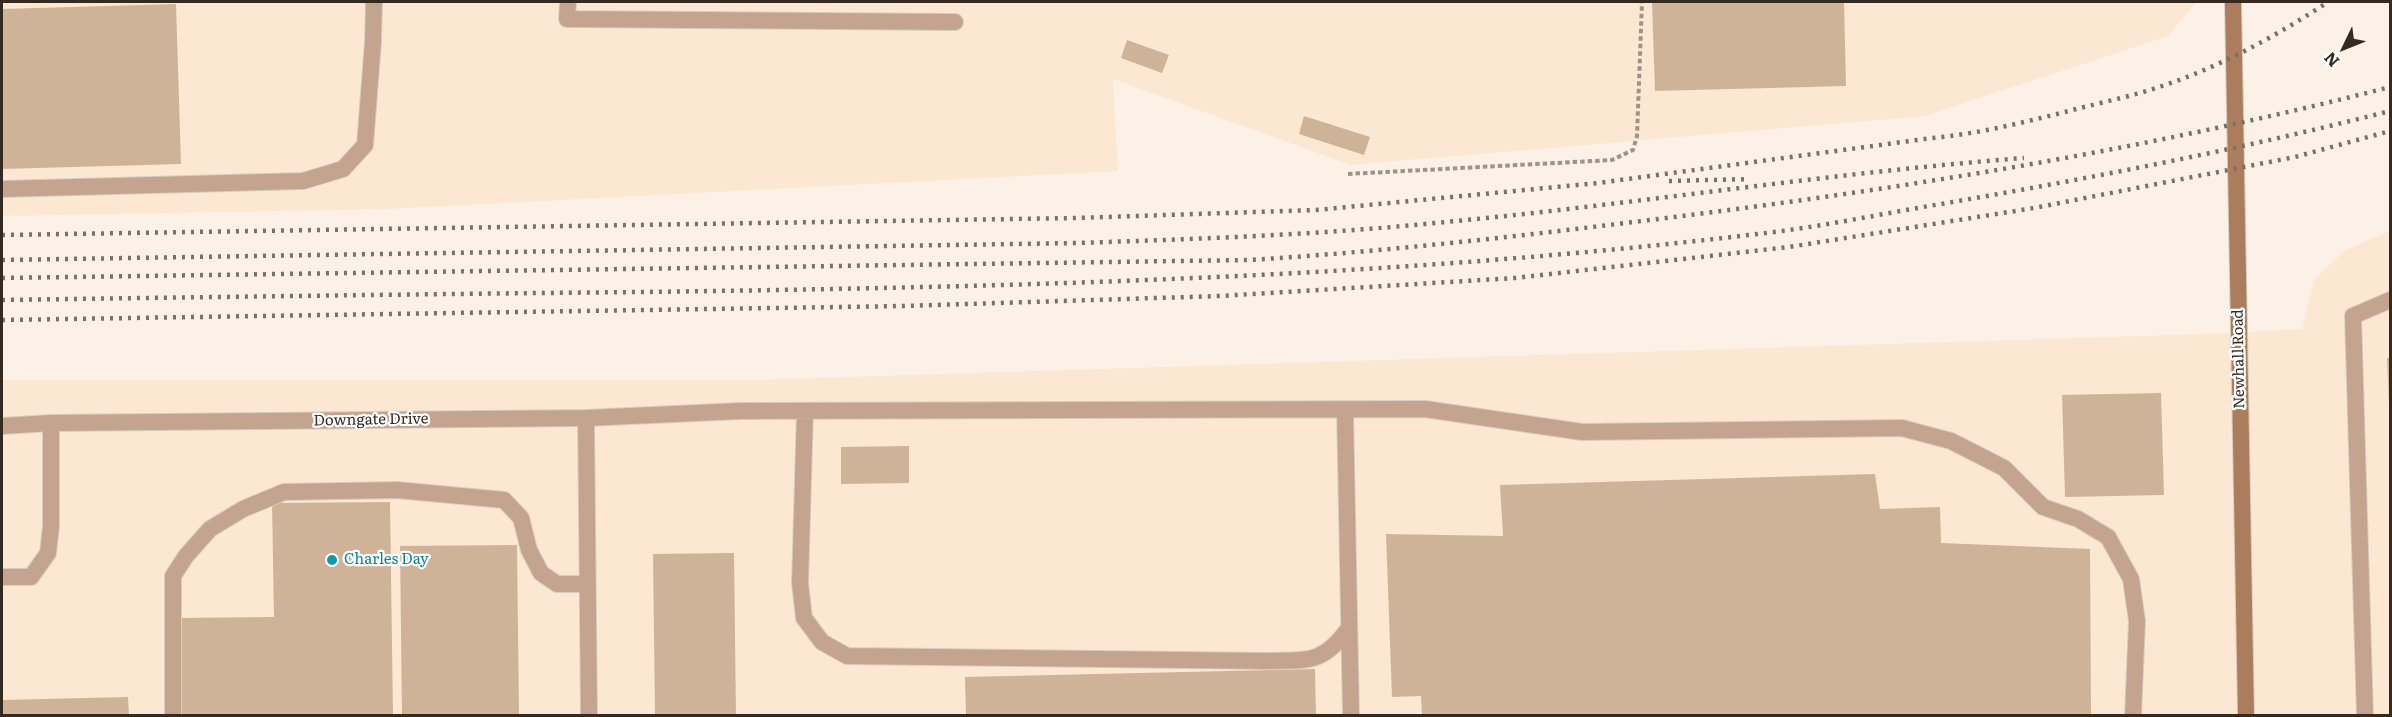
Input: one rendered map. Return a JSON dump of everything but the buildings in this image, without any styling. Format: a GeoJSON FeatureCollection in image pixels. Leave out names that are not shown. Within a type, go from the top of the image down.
{"type":"FeatureCollection","features":[{"type":"Feature","properties":{"kind":"main road","name":"Newhall Road"},"geometry":{"type":"LineString","coordinates":[[2233,2],[2246,716]]}},
{"type":"Feature","properties":{"kind":"street"},"geometry":{"type":"LineString","coordinates":[[2,189],[303,181],[343,169],[365,145],[374,2]]}},
{"type":"Feature","properties":{"kind":"street"},"geometry":{"type":"LineString","coordinates":[[567,2],[567,19],[955,22]]}},
{"type":"Feature","properties":{"kind":"street"},"geometry":{"type":"LineString","coordinates":[[2365,716],[2353,316],[2391,300]]}},
{"type":"Feature","properties":{"kind":"street","name":"Downgate Drive"},"geometry":{"type":"LineString","coordinates":[[2,426],[51,423],[586,418],[741,411],[1425,409],[1582,432],[1902,428],[1951,441],[2004,468],[2043,507],[2078,519],[2108,537],[2131,579],[2137,621],[2133,716]]}},
{"type":"Feature","properties":{"kind":"street"},"geometry":{"type":"LineString","coordinates":[[1345,410],[1351,716]]}},
{"type":"Feature","properties":{"kind":"street"},"geometry":{"type":"LineString","coordinates":[[806,411],[800,583],[804,618],[822,642],[848,656],[1313,660],[1338,644],[1349,628]]}},
{"type":"Feature","properties":{"kind":"street"},"geometry":{"type":"LineString","coordinates":[[586,418],[589,716]]}},
{"type":"Feature","properties":{"kind":"street"},"geometry":{"type":"LineString","coordinates":[[2,577],[31,576],[48,553],[51,526],[51,423]]}},
{"type":"Feature","properties":{"kind":"street"},"geometry":{"type":"LineString","coordinates":[[173,716],[173,576],[186,556],[210,529],[243,508],[284,492],[397,490],[504,500],[521,518],[529,550],[541,573],[556,584],[587,584]]}},
{"type":"Feature","properties":{"kind":"path"},"geometry":{"type":"LineString","coordinates":[[1347,174],[1612,160],[1633,150],[1637,136],[1642,2]]}},
{"type":"Feature","properties":{"kind":"shaded area"},"geometry":{"type":"Polygon","coordinates":[[[2,2],[2196,2],[2168,36],[1925,116],[1351,165],[1113,79],[1118,171],[388,209],[2,216],[2,2]]]}},
{"type":"Feature","properties":{"kind":"shaded area"},"geometry":{"type":"Polygon","coordinates":[[[2390,231],[2390,715],[2,716],[2,380],[753,380],[2302,329],[2314,280],[2345,250],[2390,231]]]}},
{"type":"Feature","properties":{"kind":"railway"},"geometry":{"type":"LineString","coordinates":[[2,235],[1075,218],[1316,210],[1598,183],[1966,134],[2126,97],[2184,78],[2227,60],[2289,27],[2328,2]]}},
{"type":"Feature","properties":{"kind":"railway"},"geometry":{"type":"LineString","coordinates":[[2,278],[1249,260],[1358,252],[1628,223],[1950,178],[2215,128],[2390,87]]}},
{"type":"Feature","properties":{"kind":"railway"},"geometry":{"type":"LineString","coordinates":[[2,300],[925,287],[1209,277],[1492,260],[1633,248],[1816,226],[2167,162],[2390,111]]}},
{"type":"Feature","properties":{"kind":"railway"},"geometry":{"type":"LineString","coordinates":[[2,320],[903,306],[1220,296],[1515,278],[1789,247],[2034,208],[2295,157],[2390,131]]}},
{"type":"Feature","properties":{"kind":"railway"},"geometry":{"type":"LineString","coordinates":[[2,260],[1077,243],[1256,236],[1346,231],[1509,216],[1876,172],[2024,158]]}},
{"type":"Feature","properties":{"kind":"railway"},"geometry":{"type":"LineString","coordinates":[[1669,181],[1750,179]]}},
{"type":"Feature","properties":{"kind":"place","name":"Charles Day"},"geometry":{"type":"Point","coordinates":[332,560]}}]}
